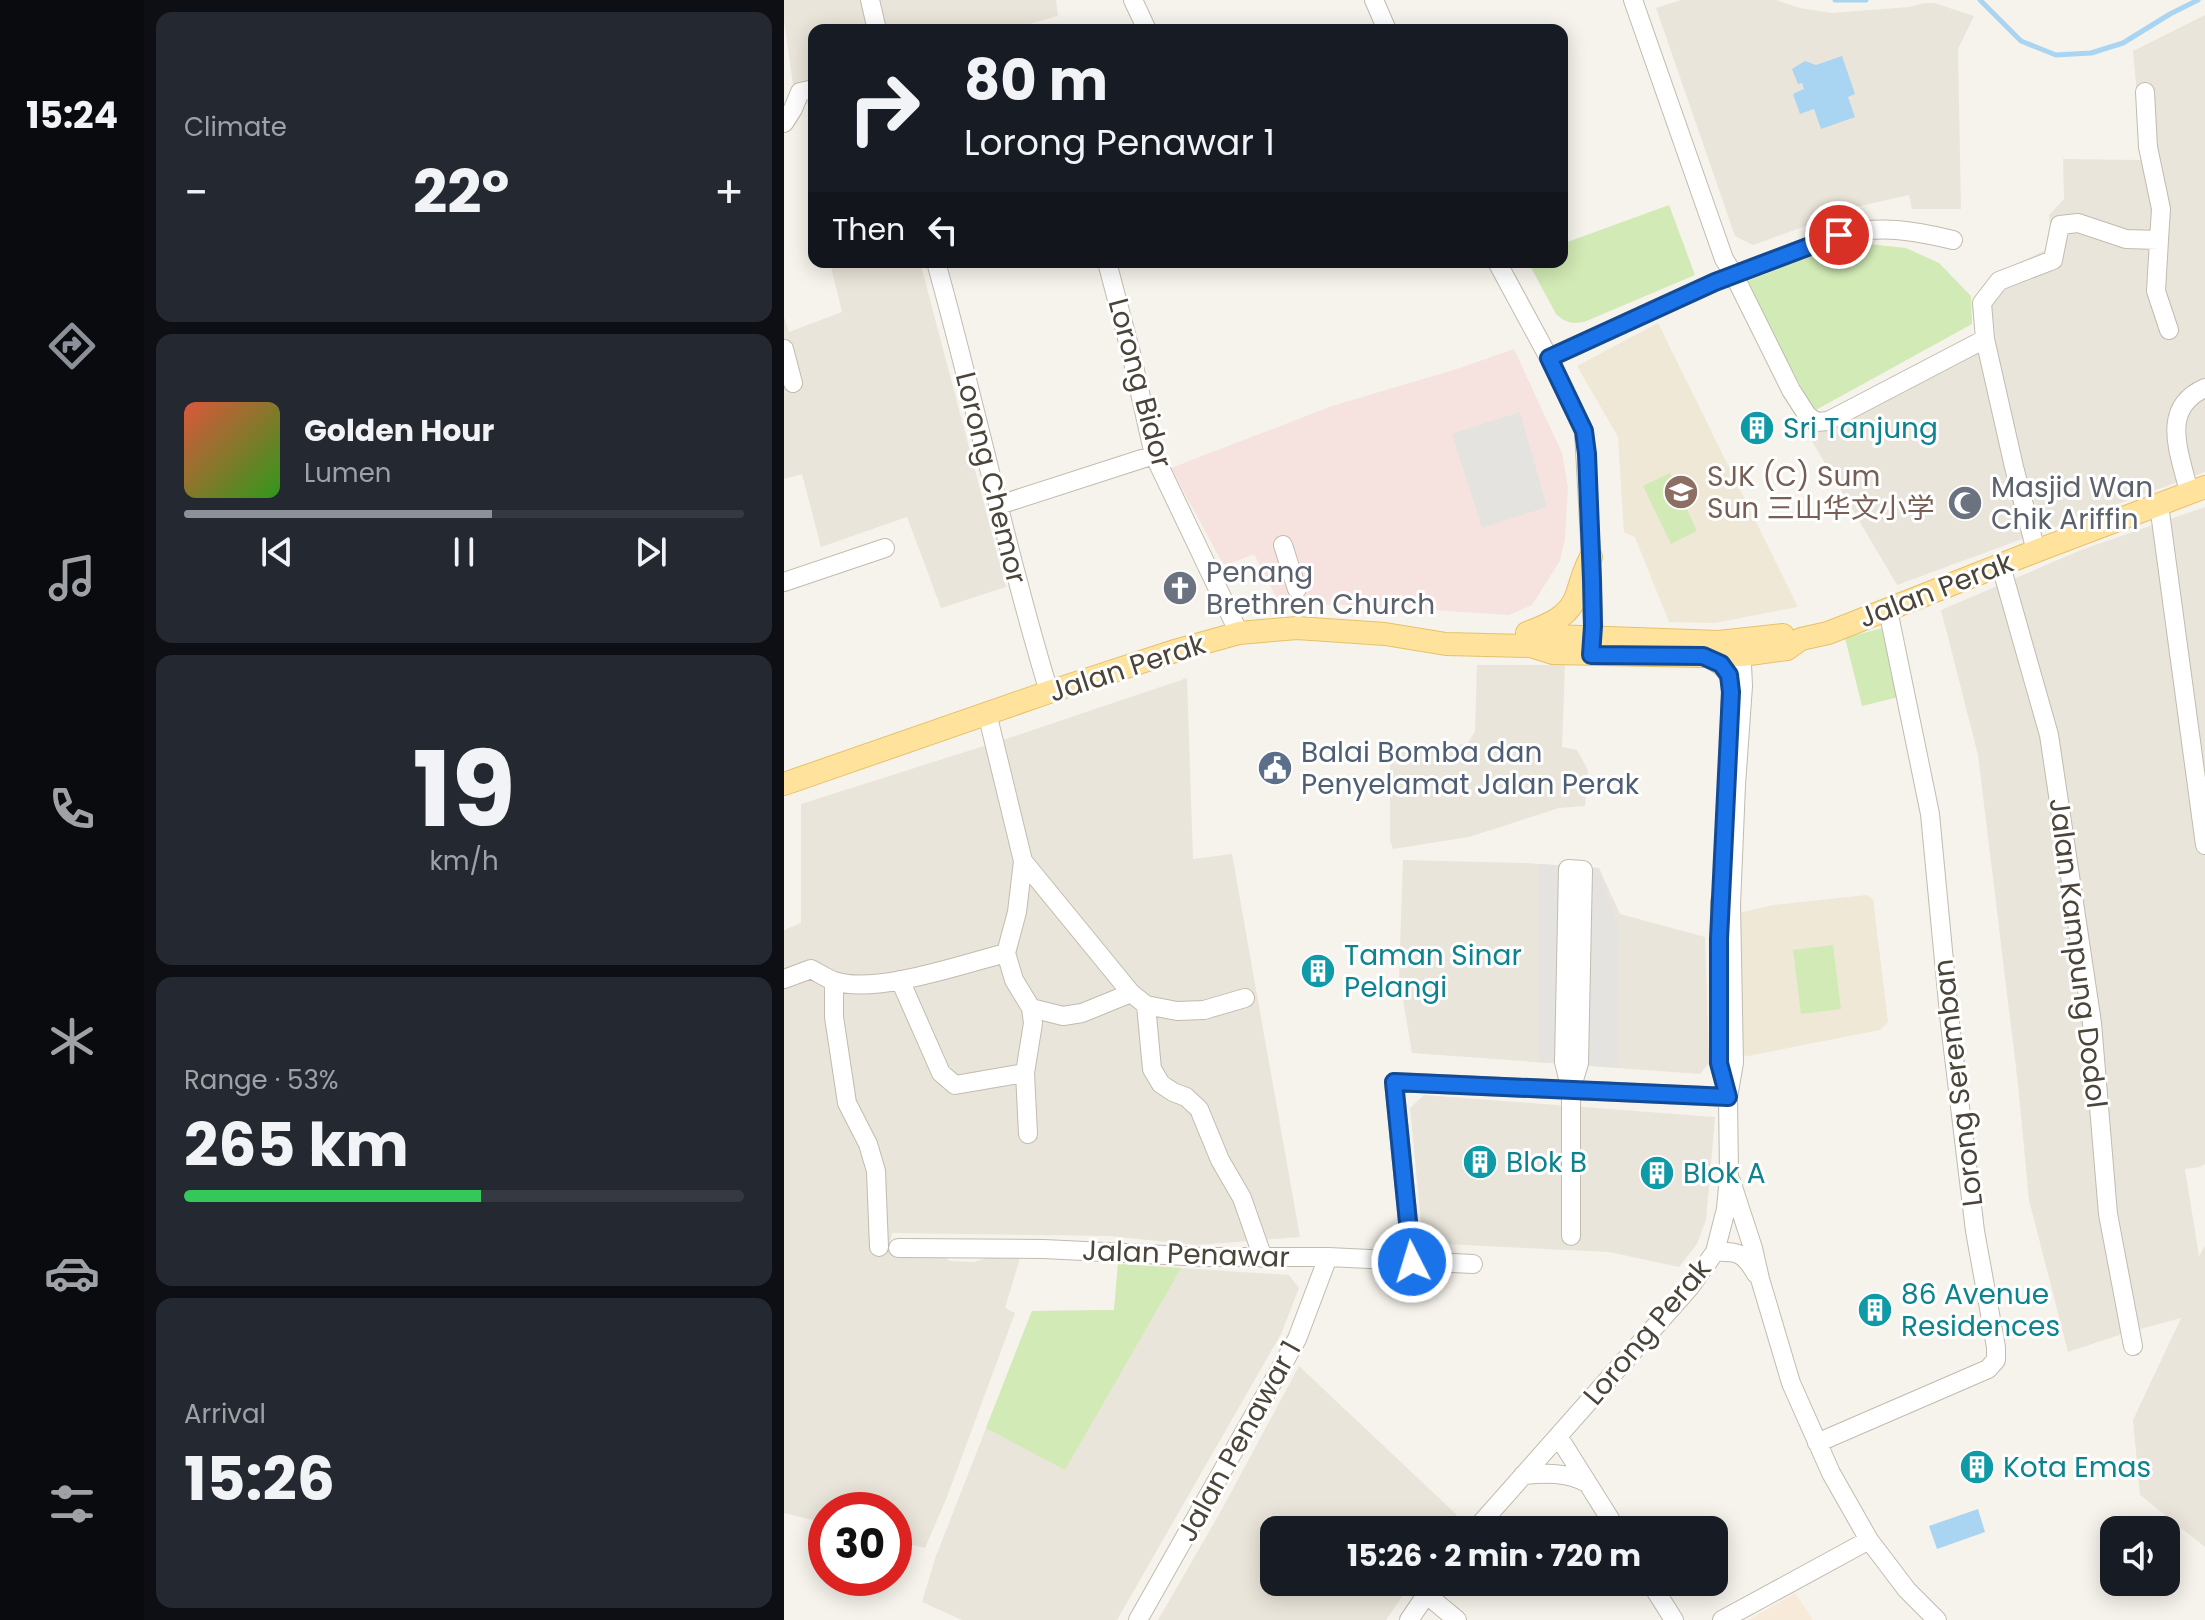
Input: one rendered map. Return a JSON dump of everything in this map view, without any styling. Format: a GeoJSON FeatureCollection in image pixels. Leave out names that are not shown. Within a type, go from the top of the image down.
{"type":"FeatureCollection","features":[{"type":"Feature","properties":{"kind":"main road","name":"Jalan Perak"},"geometry":{"type":"LineString","coordinates":[[784,784],[1049,692],[1239,633],[1297,628],[1385,634],[1446,644],[1501,646],[1531,646],[1553,636],[1592,646],[1703,656],[1786,634],[1801,639],[1828,633],[2197,490]]}},
{"type":"Feature","properties":{"kind":"main road"},"geometry":{"type":"LineString","coordinates":[[1501,646],[1562,616],[1577,595],[1580,577],[1591,557]]}},
{"type":"Feature","properties":{"kind":"main road","name":"Jalan Perak"},"geometry":{"type":"LineString","coordinates":[[1592,646],[1698,641],[1742,648]]}},
{"type":"Feature","properties":{"kind":"street"},"geometry":{"type":"LineString","coordinates":[[870,0],[876,24]]}},
{"type":"Feature","properties":{"kind":"street"},"geometry":{"type":"LineString","coordinates":[[1133,0],[1144,24]]}},
{"type":"Feature","properties":{"kind":"street"},"geometry":{"type":"LineString","coordinates":[[1374,0],[1384,24]]}},
{"type":"Feature","properties":{"kind":"street"},"geometry":{"type":"LineString","coordinates":[[1633,0],[1724,259],[1807,415],[1816,422],[1828,421],[1985,339]]}},
{"type":"Feature","properties":{"kind":"street"},"geometry":{"type":"LineString","coordinates":[[784,123],[800,92],[808,90]]}},
{"type":"Feature","properties":{"kind":"street"},"geometry":{"type":"LineString","coordinates":[[2145,92],[2148,147],[2161,202],[2156,291],[2169,330]]}},
{"type":"Feature","properties":{"kind":"street"},"geometry":{"type":"LineString","coordinates":[[2036,551],[1985,339],[1982,303],[1999,281],[2053,260],[2060,225],[2078,223],[2126,239],[2159,240]]}},
{"type":"Feature","properties":{"kind":"street"},"geometry":{"type":"LineString","coordinates":[[1549,358],[1734,275],[1839,235],[1858,230],[1897,229],[1953,240]]}},
{"type":"Feature","properties":{"kind":"street","name":"Lorong Chemor"},"geometry":{"type":"LineString","coordinates":[[938,268],[1021,600],[1049,692]]}},
{"type":"Feature","properties":{"kind":"street","name":"Lorong Bidor"},"geometry":{"type":"LineString","coordinates":[[1109,268],[1154,455],[1239,633]]}},
{"type":"Feature","properties":{"kind":"street"},"geometry":{"type":"LineString","coordinates":[[1500,268],[1584,431],[1592,646]]}},
{"type":"Feature","properties":{"kind":"street"},"geometry":{"type":"LineString","coordinates":[[784,349],[793,383]]}},
{"type":"Feature","properties":{"kind":"street"},"geometry":{"type":"LineString","coordinates":[[2197,490],[2174,427],[2180,408],[2196,392],[2205,388]]}},
{"type":"Feature","properties":{"kind":"street"},"geometry":{"type":"LineString","coordinates":[[999,505],[1154,455]]}},
{"type":"Feature","properties":{"kind":"street"},"geometry":{"type":"LineString","coordinates":[[2159,505],[2205,845]]}},
{"type":"Feature","properties":{"kind":"street"},"geometry":{"type":"LineString","coordinates":[[1283,545],[1297,589]]}},
{"type":"Feature","properties":{"kind":"street"},"geometry":{"type":"LineString","coordinates":[[784,582],[885,548]]}},
{"type":"Feature","properties":{"kind":"street","name":"Jalan Kampung Dodol"},"geometry":{"type":"LineString","coordinates":[[2001,566],[2049,735],[2092,1023],[2108,1214],[2133,1346]]}},
{"type":"Feature","properties":{"kind":"street","name":"Lorong Seremban"},"geometry":{"type":"LineString","coordinates":[[1817,1443],[1988,1369],[1996,1360],[1975,1231],[1950,1024],[1930,814],[1888,610]]}},
{"type":"Feature","properties":{"kind":"street","name":"Lorong Perak"},"geometry":{"type":"LineString","coordinates":[[1487,1516],[1673,1307],[1715,1252],[1726,1209],[1729,1175],[1728,1097],[1734,1063],[1731,905],[1743,686],[1742,648]]}},
{"type":"Feature","properties":{"kind":"street","name":"Lorong Perak"},"geometry":{"type":"LineString","coordinates":[[1703,656],[1721,664],[1731,684],[1719,939],[1719,1063],[1728,1097]]}},
{"type":"Feature","properties":{"kind":"street"},"geometry":{"type":"LineString","coordinates":[[987,713],[1023,861],[1017,912],[1006,953],[1014,980],[1031,1008],[1033,1023],[1025,1073],[1028,1134]]}},
{"type":"Feature","properties":{"kind":"street"},"geometry":{"type":"LineString","coordinates":[[1023,861],[1138,999],[1152,1069],[1161,1084],[1186,1097],[1199,1109],[1220,1160],[1242,1198],[1263,1258]]}},
{"type":"Feature","properties":{"kind":"street"},"geometry":{"type":"LineString","coordinates":[[1571,1090],[1579,1063],[1583,870],[1568,869],[1564,1062],[1571,1090],[1571,1236]]}},
{"type":"Feature","properties":{"kind":"street"},"geometry":{"type":"LineString","coordinates":[[784,979],[811,969],[834,981],[858,985],[882,984],[1006,953]]}},
{"type":"Feature","properties":{"kind":"street"},"geometry":{"type":"LineString","coordinates":[[900,980],[941,1073],[948,1080],[955,1085],[1025,1073]]}},
{"type":"Feature","properties":{"kind":"street"},"geometry":{"type":"LineString","coordinates":[[834,981],[834,1017],[847,1103],[868,1144],[876,1171],[879,1247]]}},
{"type":"Feature","properties":{"kind":"street"},"geometry":{"type":"LineString","coordinates":[[1031,1008],[1063,1016],[1138,999],[1177,1011],[1204,1010],[1245,998]]}},
{"type":"Feature","properties":{"kind":"street"},"geometry":{"type":"LineString","coordinates":[[1412,1262],[1394,1082],[1728,1097]]}},
{"type":"Feature","properties":{"kind":"street"},"geometry":{"type":"LineString","coordinates":[[1729,1175],[1791,1383],[1831,1473],[1869,1540],[1907,1590],[1937,1620]]}},
{"type":"Feature","properties":{"kind":"street","name":"Jalan Penawar"},"geometry":{"type":"LineString","coordinates":[[898,1248],[1044,1249],[1473,1264]]}},
{"type":"Feature","properties":{"kind":"street"},"geometry":{"type":"LineString","coordinates":[[1715,1252],[1739,1253],[1748,1260],[1760,1279]]}},
{"type":"Feature","properties":{"kind":"street","name":"Jalan Penawar 1"},"geometry":{"type":"LineString","coordinates":[[1138,1620],[1297,1339],[1328,1257]]}},
{"type":"Feature","properties":{"kind":"street"},"geometry":{"type":"LineString","coordinates":[[1558,1436],[1608,1516]]}},
{"type":"Feature","properties":{"kind":"street"},"geometry":{"type":"LineString","coordinates":[[1523,1475],[1572,1475],[1587,1483]]}},
{"type":"Feature","properties":{"kind":"street"},"geometry":{"type":"LineString","coordinates":[[1722,1620],[1869,1540]]}},
{"type":"Feature","properties":{"kind":"street"},"geometry":{"type":"LineString","coordinates":[[1409,1620],[1426,1596]]}},
{"type":"Feature","properties":{"kind":"street"},"geometry":{"type":"LineString","coordinates":[[1438,1596],[1457,1620]]}},
{"type":"Feature","properties":{"kind":"street"},"geometry":{"type":"LineString","coordinates":[[1659,1596],[1674,1620]]}},
{"type":"Feature","properties":{"kind":"shaded area"},"geometry":{"type":"Polygon","coordinates":[[[784,0],[1056,0],[1058,16],[1029,24],[808,24],[808,105],[794,91],[784,0]]]}},
{"type":"Feature","properties":{"kind":"shaded area"},"geometry":{"type":"Polygon","coordinates":[[[1681,0],[1776,0],[1832,13],[1934,3],[1974,16],[1958,49],[1961,209],[1912,209],[1909,195],[1860,206],[1753,245],[1735,236],[1656,8],[1681,0]]]}},
{"type":"Feature","properties":{"kind":"shaded area"},"geometry":{"type":"Polygon","coordinates":[[[2205,15],[2205,472],[1897,585],[1809,436],[1978,352],[1997,273],[2052,247],[2049,215],[2064,199],[2063,159],[2143,160],[2133,51],[2205,15]]]}},
{"type":"Feature","properties":{"kind":"shaded area"},"geometry":{"type":"Polygon","coordinates":[[[831,268],[922,268],[1006,587],[941,608],[907,517],[821,547],[802,474],[784,479],[784,317],[789,332],[842,312],[831,268]]]}},
{"type":"Feature","properties":{"kind":"shaded area","name":"SJK (C) Sum Sun 三山华文小学"},"geometry":{"type":"Polygon","coordinates":[[[1658,323],[1798,607],[1714,623],[1669,622],[1635,537],[1624,532],[1618,437],[1577,366],[1658,323]]]}},
{"type":"Feature","properties":{"kind":"shaded area"},"geometry":{"type":"Polygon","coordinates":[[[1514,349],[1562,453],[1568,487],[1565,539],[1560,561],[1532,605],[1509,615],[1353,605],[1280,605],[1254,554],[1224,566],[1171,468],[1332,406],[1514,349]]]}},
{"type":"Feature","properties":{"kind":"shaded area"},"geometry":{"type":"Polygon","coordinates":[[[1520,412],[1547,507],[1482,528],[1452,434],[1520,412]]]}},
{"type":"Feature","properties":{"kind":"shaded area"},"geometry":{"type":"Polygon","coordinates":[[[2205,507],[2205,1164],[2185,1169],[2199,1256],[2205,1246],[2205,1547],[2180,1527],[2180,1516],[2166,1516],[2140,1495],[2133,1420],[2181,1318],[2068,1352],[2029,1200],[1978,755],[1941,610],[2081,550],[2205,507]]]}},
{"type":"Feature","properties":{"kind":"shaded area"},"geometry":{"type":"Polygon","coordinates":[[[1477,665],[1565,665],[1562,747],[1577,750],[1588,770],[1585,806],[1559,808],[1469,837],[1393,849],[1390,840],[1390,744],[1449,747],[1468,743],[1475,731],[1477,665]]]}},
{"type":"Feature","properties":{"kind":"shaded area"},"geometry":{"type":"Polygon","coordinates":[[[1187,678],[1193,859],[1232,854],[1300,1237],[1196,1245],[1109,1236],[892,1233],[889,1253],[974,1262],[987,1258],[1020,1258],[1005,1308],[1015,1313],[925,1548],[912,1545],[912,1492],[808,1492],[808,1519],[784,1513],[784,930],[801,923],[801,804],[1187,678]]]}},
{"type":"Feature","properties":{"kind":"shaded area"},"geometry":{"type":"Polygon","coordinates":[[[1403,860],[1599,868],[1620,914],[1705,937],[1709,1063],[1700,1074],[1412,1053],[1399,976],[1403,860]]]}},
{"type":"Feature","properties":{"kind":"shaded area"},"geometry":{"type":"Polygon","coordinates":[[[1539,864],[1599,868],[1619,929],[1618,1068],[1539,1062],[1539,864]]]}},
{"type":"Feature","properties":{"kind":"shaded area"},"geometry":{"type":"Polygon","coordinates":[[[1867,895],[1873,899],[1888,1022],[1880,1030],[1743,1057],[1739,913],[1773,905],[1867,895]]]}},
{"type":"Feature","properties":{"kind":"shaded area"},"geometry":{"type":"Polygon","coordinates":[[[1424,1095],[1715,1117],[1706,1220],[1697,1244],[1679,1267],[1609,1252],[1423,1243],[1410,1108],[1424,1095]]]}},
{"type":"Feature","properties":{"kind":"shaded area"},"geometry":{"type":"Polygon","coordinates":[[[1118,1264],[1289,1275],[1299,1288],[1281,1334],[1117,1620],[962,1620],[922,1602],[936,1556],[1032,1311],[1114,1310],[1118,1264]]]}},
{"type":"Feature","properties":{"kind":"shaded area"},"geometry":{"type":"Polygon","coordinates":[[[1299,1366],[1457,1515],[1260,1516],[1260,1596],[1402,1596],[1386,1620],[1158,1620],[1299,1366]]]}},
{"type":"Feature","properties":{"kind":"shaded area"},"geometry":{"type":"Polygon","coordinates":[[[1795,1593],[1813,1620],[1749,1620],[1795,1593]]]}},
{"type":"Feature","properties":{"kind":"green space"},"geometry":{"type":"Polygon","coordinates":[[[1669,205],[1695,275],[1584,322],[1569,322],[1556,314],[1531,268],[1568,268],[1568,242],[1669,205]]]}},
{"type":"Feature","properties":{"kind":"green space"},"geometry":{"type":"Polygon","coordinates":[[[1868,244],[1906,248],[1939,263],[1971,296],[1972,324],[1814,411],[1745,282],[1820,253],[1868,244]]]}},
{"type":"Feature","properties":{"kind":"green space"},"geometry":{"type":"Polygon","coordinates":[[[1670,473],[1697,531],[1671,544],[1643,486],[1670,473]]]}},
{"type":"Feature","properties":{"kind":"green space"},"geometry":{"type":"Polygon","coordinates":[[[1886,627],[1903,696],[1862,706],[1845,638],[1886,627]]]}},
{"type":"Feature","properties":{"kind":"green space"},"geometry":{"type":"Polygon","coordinates":[[[1833,945],[1841,1009],[1801,1014],[1793,950],[1833,945]]]}},
{"type":"Feature","properties":{"kind":"green space"},"geometry":{"type":"Polygon","coordinates":[[[1118,1264],[1181,1268],[1065,1470],[986,1428],[1032,1311],[1114,1310],[1118,1264]]]}},
{"type":"Feature","properties":{"kind":"water"},"geometry":{"type":"Polygon","coordinates":[[[1842,56],[1855,94],[1848,97],[1855,117],[1821,129],[1814,109],[1800,114],[1793,94],[1804,89],[1802,83],[1798,84],[1792,69],[1805,61],[1816,65],[1842,56]]]}},
{"type":"Feature","properties":{"kind":"water"},"geometry":{"type":"Polygon","coordinates":[[[1978,1509],[1985,1532],[1937,1549],[1929,1526],[1978,1509]]]}},
{"type":"Feature","properties":{"kind":"waterway"},"geometry":{"type":"LineString","coordinates":[[1835,0],[1866,0]]}},
{"type":"Feature","properties":{"kind":"waterway"},"geometry":{"type":"LineString","coordinates":[[1980,0],[2021,41],[2056,55],[2091,53],[2123,43],[2198,0]]}},
{"type":"Feature","properties":{"kind":"place","name":"Sri Tanjung"},"geometry":{"type":"Point","coordinates":[1757,428]}},
{"type":"Feature","properties":{"kind":"place","name":"SJK (C) Sum Sun 三山华文小学"},"geometry":{"type":"Point","coordinates":[1681,492]}},
{"type":"Feature","properties":{"kind":"place","name":"Masjid Wan Chik Ariffin"},"geometry":{"type":"Point","coordinates":[1965,503]}},
{"type":"Feature","properties":{"kind":"place","name":"Penang Brethren Church"},"geometry":{"type":"Point","coordinates":[1180,588]}},
{"type":"Feature","properties":{"kind":"place","name":"Balai Bomba dan Penyelamat Jalan Perak"},"geometry":{"type":"Point","coordinates":[1275,768]}},
{"type":"Feature","properties":{"kind":"place","name":"Taman Sinar Pelangi"},"geometry":{"type":"Point","coordinates":[1318,971]}},
{"type":"Feature","properties":{"kind":"place","name":"Blok B"},"geometry":{"type":"Point","coordinates":[1480,1162]}},
{"type":"Feature","properties":{"kind":"place","name":"Blok A"},"geometry":{"type":"Point","coordinates":[1657,1173]}},
{"type":"Feature","properties":{"kind":"place","name":"86 Avenue Residences"},"geometry":{"type":"Point","coordinates":[1875,1310]}},
{"type":"Feature","properties":{"kind":"place","name":"Kota Emas"},"geometry":{"type":"Point","coordinates":[1977,1467]}},
{"type":"Feature","properties":{"kind":"route"},"geometry":{"type":"LineString","coordinates":[[1412,1262],[1394,1082],[1728,1097],[1719,1063],[1719,939],[1731,692],[1729,675],[1721,664],[1703,656],[1591,655],[1592,580],[1584,431],[1549,358],[1715,282],[1839,235]]}}]}
